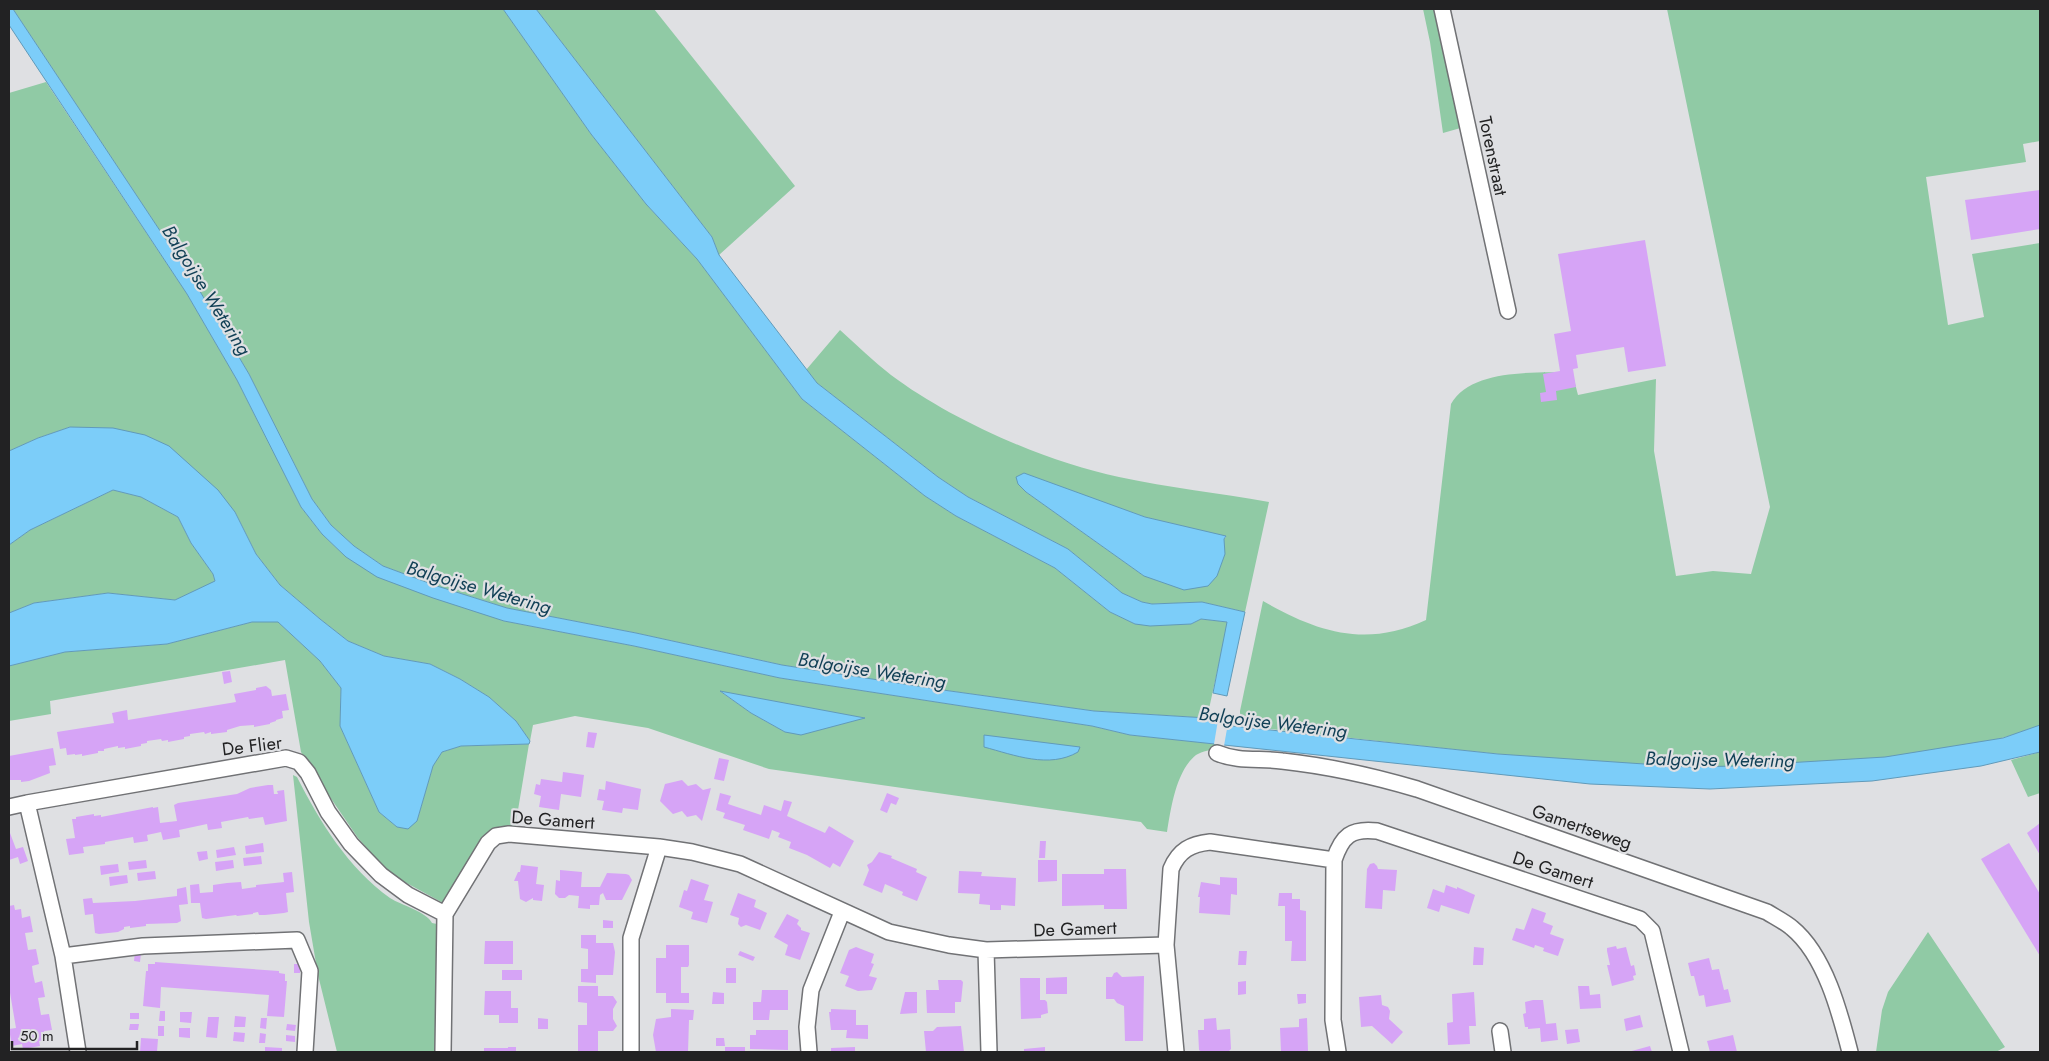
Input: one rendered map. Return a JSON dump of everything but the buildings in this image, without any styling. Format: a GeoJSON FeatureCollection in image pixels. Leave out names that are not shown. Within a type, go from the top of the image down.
{"type":"FeatureCollection","features":[{"type":"Feature","properties":{"kind":"street","name":"Torenstraat"},"geometry":{"type":"LineString","coordinates":[[1442,9],[1508,310]]}},
{"type":"Feature","properties":{"kind":"street","name":"Gamertseweg"},"geometry":{"type":"LineString","coordinates":[[1217,753],[1228,758],[1281,761],[1375,776],[1767,912],[1793,929],[1814,953],[1826,978],[1850,1052]]}},
{"type":"Feature","properties":{"kind":"street","name":"De Flier"},"geometry":{"type":"LineString","coordinates":[[9,808],[27,802],[286,758],[298,762],[308,773],[328,812],[351,844],[381,875],[408,895],[445,914]]}},
{"type":"Feature","properties":{"kind":"street"},"geometry":{"type":"LineString","coordinates":[[27,802],[63,956],[78,1052]]}},
{"type":"Feature","properties":{"kind":"street","name":"De Gamert"},"geometry":{"type":"LineString","coordinates":[[1338,1052],[1333,1020],[1334,860],[1340,844],[1348,835],[1363,830],[1377,831],[1640,919],[1652,931],[1681,1052]]}},
{"type":"Feature","properties":{"kind":"street","name":"De Gamert"},"geometry":{"type":"LineString","coordinates":[[445,914],[488,843],[496,836],[509,834],[659,847],[692,852],[740,864],[889,932],[949,946],[986,950],[1166,945]]}},
{"type":"Feature","properties":{"kind":"street"},"geometry":{"type":"LineString","coordinates":[[1176,1052],[1166,945],[1171,869],[1175,860],[1184,850],[1195,844],[1210,842],[1334,860]]}},
{"type":"Feature","properties":{"kind":"street"},"geometry":{"type":"LineString","coordinates":[[631,1052],[631,938],[659,847]]}},
{"type":"Feature","properties":{"kind":"street"},"geometry":{"type":"LineString","coordinates":[[809,1052],[807,1027],[811,990],[842,912]]}},
{"type":"Feature","properties":{"kind":"street"},"geometry":{"type":"LineString","coordinates":[[443,1052],[445,914]]}},
{"type":"Feature","properties":{"kind":"street"},"geometry":{"type":"LineString","coordinates":[[63,956],[143,946],[297,940],[310,971],[305,1052]]}},
{"type":"Feature","properties":{"kind":"street"},"geometry":{"type":"LineString","coordinates":[[986,950],[989,1052]]}},
{"type":"Feature","properties":{"kind":"street"},"geometry":{"type":"LineString","coordinates":[[1500,1031],[1503,1052]]}},
{"type":"Feature","properties":{"kind":"green space"},"geometry":{"type":"Polygon","coordinates":[[[13,9],[503,9],[591,134],[646,204],[697,259],[802,399],[925,496],[956,516],[1055,568],[1110,612],[1135,624],[1191,624],[1201,619],[1228,622],[1207,718],[1094,711],[782,665],[636,633],[507,608],[437,586],[383,566],[354,546],[331,525],[312,499],[249,374],[198,288],[13,9]]]}},
{"type":"Feature","properties":{"kind":"green space"},"geometry":{"type":"Polygon","coordinates":[[[536,9],[654,9],[795,186],[719,255],[712,237],[536,9]]]}},
{"type":"Feature","properties":{"kind":"green space"},"geometry":{"type":"Polygon","coordinates":[[[1423,9],[1439,9],[1464,127],[1443,133],[1430,42],[1423,9]]]}},
{"type":"Feature","properties":{"kind":"green space"},"geometry":{"type":"Polygon","coordinates":[[[1667,9],[2040,9],[2040,141],[2023,144],[2026,162],[1926,177],[1948,325],[1984,317],[1972,254],[2040,243],[2040,725],[1987,742],[1929,753],[1841,761],[1704,767],[1576,761],[1464,751],[1240,726],[1240,711],[1263,601],[1303,621],[1342,633],[1383,633],[1426,620],[1451,404],[1461,392],[1473,384],[1489,378],[1524,373],[1572,372],[1578,395],[1656,379],[1654,451],[1676,576],[1713,571],[1751,574],[1770,507],[1667,9]]]}},
{"type":"Feature","properties":{"kind":"green space"},"geometry":{"type":"Polygon","coordinates":[[[46,82],[187,294],[237,380],[301,507],[322,534],[346,557],[504,621],[634,646],[780,678],[1092,726],[1130,735],[1219,744],[1218,748],[1196,755],[1184,770],[1176,790],[1167,832],[1147,829],[1141,822],[769,769],[648,728],[575,716],[533,725],[530,741],[516,721],[489,697],[460,679],[430,664],[384,656],[348,641],[280,585],[256,554],[235,512],[70,427],[9,451],[9,93],[46,82]],[[721,692],[751,713],[785,732],[836,725],[864,718],[721,692]]]}},
{"type":"Feature","properties":{"kind":"green space"},"geometry":{"type":"Polygon","coordinates":[[[840,330],[884,370],[915,392],[970,423],[1031,450],[1061,461],[1119,477],[1269,502],[1245,612],[1202,602],[1152,604],[1142,602],[1122,593],[1068,549],[968,497],[938,477],[817,383],[806,370],[840,330]],[[1026,492],[1144,576],[1226,537],[1145,517],[1085,496],[1026,492]]]}},
{"type":"Feature","properties":{"kind":"green space"},"geometry":{"type":"Polygon","coordinates":[[[113,490],[141,497],[178,517],[191,543],[213,574],[215,582],[175,600],[108,593],[34,603],[9,613],[9,545],[30,530],[113,490]]]}},
{"type":"Feature","properties":{"kind":"green space"},"geometry":{"type":"Polygon","coordinates":[[[252,622],[278,622],[320,661],[341,688],[340,726],[379,812],[397,827],[417,821],[433,765],[442,752],[461,746],[529,744],[515,828],[501,826],[491,832],[445,904],[390,874],[358,838],[321,784],[301,752],[285,660],[50,701],[51,714],[9,721],[9,666],[65,652],[167,644],[252,622]]]}},
{"type":"Feature","properties":{"kind":"green space"},"geometry":{"type":"Polygon","coordinates":[[[2040,752],[2040,793],[2028,797],[2011,760],[2040,752]]]}},
{"type":"Feature","properties":{"kind":"green space"},"geometry":{"type":"Polygon","coordinates":[[[293,775],[297,777],[315,811],[336,843],[361,873],[390,898],[425,915],[432,923],[437,924],[435,1052],[337,1052],[318,975],[309,922],[293,775]]]}},
{"type":"Feature","properties":{"kind":"green space"},"geometry":{"type":"Polygon","coordinates":[[[1928,932],[2005,1047],[1996,1052],[1876,1052],[1882,1010],[1888,992],[1928,932]]]}},
{"type":"Feature","properties":{"kind":"water"},"geometry":{"type":"Polygon","coordinates":[[[9,9],[13,9],[198,288],[249,374],[312,499],[331,525],[354,546],[383,566],[437,586],[507,608],[636,633],[782,665],[1094,711],[1207,718],[1223,725],[1498,754],[1688,767],[1736,766],[1885,757],[2003,738],[2040,725],[2040,752],[1981,766],[1872,781],[1710,789],[1590,784],[1130,735],[1092,726],[780,678],[634,646],[504,621],[433,598],[377,577],[346,557],[322,534],[301,507],[237,380],[187,294],[9,25],[9,9]]]}},
{"type":"Feature","properties":{"kind":"water"},"geometry":{"type":"Polygon","coordinates":[[[503,9],[536,9],[712,237],[719,255],[817,383],[938,477],[968,497],[1068,549],[1122,593],[1142,602],[1152,604],[1202,602],[1245,612],[1227,696],[1213,693],[1227,622],[1201,619],[1191,624],[1150,626],[1135,624],[1110,612],[1055,568],[956,516],[925,496],[802,399],[697,259],[646,204],[591,134],[503,9]]]}},
{"type":"Feature","properties":{"kind":"water"},"geometry":{"type":"Polygon","coordinates":[[[70,427],[113,428],[145,435],[169,446],[218,490],[235,512],[256,554],[280,585],[320,619],[348,641],[384,656],[430,664],[460,679],[489,697],[516,721],[530,741],[529,744],[461,746],[442,752],[433,766],[417,821],[408,829],[397,827],[379,812],[340,726],[341,688],[320,661],[278,622],[252,622],[167,644],[65,652],[9,666],[9,613],[34,603],[108,593],[175,600],[215,581],[213,574],[191,543],[178,517],[141,497],[113,490],[30,530],[9,545],[9,451],[70,427]]]}},
{"type":"Feature","properties":{"kind":"water"},"geometry":{"type":"Polygon","coordinates":[[[1024,473],[1145,517],[1226,536],[1224,539],[1225,554],[1217,576],[1208,586],[1184,590],[1144,576],[1026,492],[1018,484],[1016,477],[1024,473]]]}},
{"type":"Feature","properties":{"kind":"water"},"geometry":{"type":"Polygon","coordinates":[[[720,691],[865,718],[801,735],[785,732],[751,713],[720,691]]]}},
{"type":"Feature","properties":{"kind":"water"},"geometry":{"type":"Polygon","coordinates":[[[984,735],[1080,747],[1078,752],[1055,760],[1031,759],[984,747],[984,735]]]}},
{"type":"Feature","properties":{"kind":"pier"},"geometry":{"type":"Polygon","coordinates":[[[1218,720],[1228,723],[1224,746],[1214,744],[1218,720]]]}},
{"type":"Feature","properties":{"kind":"water label","name":"Balgoijse Wetering"},"geometry":{"type":"Point","coordinates":[207,290]}},
{"type":"Feature","properties":{"kind":"water label","name":"Balgoijse Wetering"},"geometry":{"type":"Point","coordinates":[479,587]}},
{"type":"Feature","properties":{"kind":"water label","name":"Balgoijse Wetering"},"geometry":{"type":"Point","coordinates":[872,670]}},
{"type":"Feature","properties":{"kind":"water label","name":"Balgoijse Wetering"},"geometry":{"type":"Point","coordinates":[1273,722]}},
{"type":"Feature","properties":{"kind":"water label","name":"Balgoijse Wetering"},"geometry":{"type":"Point","coordinates":[1720,759]}}]}
